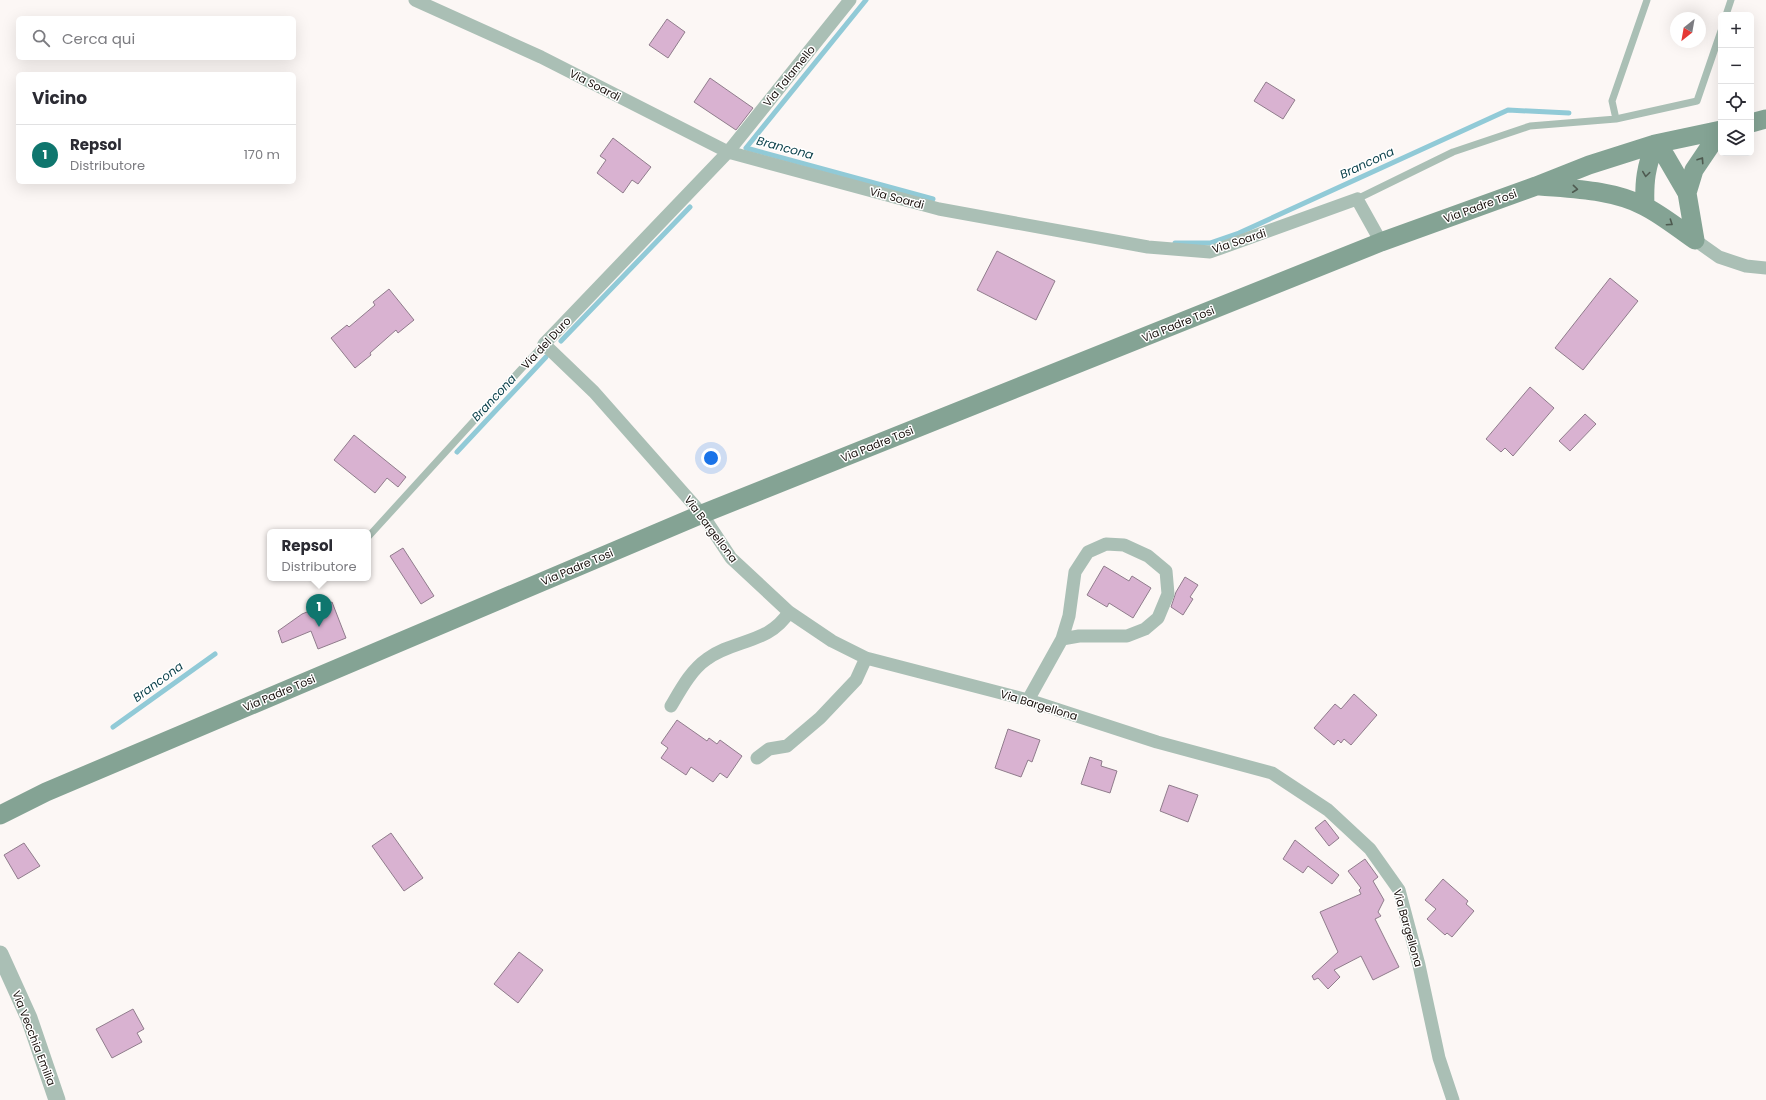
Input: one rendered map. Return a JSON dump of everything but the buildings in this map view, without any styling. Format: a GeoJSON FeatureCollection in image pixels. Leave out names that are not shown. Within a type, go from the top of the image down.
{"type":"FeatureCollection","features":[{"type":"Feature","properties":{"kind":"main road"},"geometry":{"type":"LineString","coordinates":[[1754,121],[1766,119]]}},
{"type":"Feature","properties":{"kind":"main road","name":"Via Padre Tosi"},"geometry":{"type":"LineString","coordinates":[[46,792],[702,514],[1381,242],[1536,186],[1589,165],[1655,144],[1718,131]]}},
{"type":"Feature","properties":{"kind":"main road"},"geometry":{"type":"LineString","coordinates":[[1687,193],[1694,170],[1718,134]]}},
{"type":"Feature","properties":{"kind":"main road"},"geometry":{"type":"LineString","coordinates":[[1645,206],[1644,185],[1647,164],[1655,144],[1666,157],[1687,193],[1695,240]]}},
{"type":"Feature","properties":{"kind":"main road"},"geometry":{"type":"LineString","coordinates":[[1536,186],[1580,189],[1619,196],[1645,206],[1695,240]]}},
{"type":"Feature","properties":{"kind":"main road"},"geometry":{"type":"LineString","coordinates":[[0,800],[46,792]]}},
{"type":"Feature","properties":{"kind":"main road"},"geometry":{"type":"LineString","coordinates":[[0,815],[46,792]]}},
{"type":"Feature","properties":{"kind":"street","name":"Via Soardi"},"geometry":{"type":"LineString","coordinates":[[415,0],[541,57],[728,152],[939,209],[1148,246],[1210,252],[1357,199]]}},
{"type":"Feature","properties":{"kind":"street","name":"Via Talamello"},"geometry":{"type":"LineString","coordinates":[[728,152],[850,0]]}},
{"type":"Feature","properties":{"kind":"street","name":"Via del Duro"},"geometry":{"type":"LineString","coordinates":[[544,344],[728,152]]}},
{"type":"Feature","properties":{"kind":"street"},"geometry":{"type":"LineString","coordinates":[[1357,199],[1381,242]]}},
{"type":"Feature","properties":{"kind":"street"},"geometry":{"type":"LineString","coordinates":[[1695,240],[1718,257],[1746,266],[1766,268]]}},
{"type":"Feature","properties":{"kind":"street","name":"Via Bargellona"},"geometry":{"type":"LineString","coordinates":[[544,344],[594,392],[702,514],[731,558],[788,612],[832,641],[866,658],[1028,700],[1157,742],[1272,773],[1328,810],[1370,849],[1399,890],[1419,965],[1439,1058],[1453,1100]]}},
{"type":"Feature","properties":{"kind":"street"},"geometry":{"type":"LineString","coordinates":[[1028,700],[1062,639],[1069,616],[1075,572],[1088,552],[1106,544],[1124,545],[1148,556],[1166,571],[1168,594],[1158,618],[1145,629],[1127,636],[1079,636],[1062,639]]}},
{"type":"Feature","properties":{"kind":"street"},"geometry":{"type":"LineString","coordinates":[[671,706],[683,685],[706,659],[722,650],[769,632],[782,623],[788,612]]}},
{"type":"Feature","properties":{"kind":"street"},"geometry":{"type":"LineString","coordinates":[[757,758],[769,749],[787,746],[820,718],[856,680],[866,658]]}},
{"type":"Feature","properties":{"kind":"street","name":"Via Vecchia Emilia"},"geometry":{"type":"LineString","coordinates":[[0,954],[29,1018],[57,1100]]}},
{"type":"Feature","properties":{"kind":"lane"},"geometry":{"type":"LineString","coordinates":[[1616,119],[1612,101],[1647,0]]}},
{"type":"Feature","properties":{"kind":"lane"},"geometry":{"type":"LineString","coordinates":[[1727,12],[1731,0]]}},
{"type":"Feature","properties":{"kind":"lane"},"geometry":{"type":"LineString","coordinates":[[1357,199],[1452,152],[1530,126],[1616,119],[1697,101],[1718,39]]}},
{"type":"Feature","properties":{"kind":"lane","name":"Via del Duro"},"geometry":{"type":"LineString","coordinates":[[371,534],[544,344]]}},
{"type":"Feature","properties":{"kind":"waterway","name":"Brancona"},"geometry":{"type":"LineString","coordinates":[[866,0],[746,148],[933,199]]}},
{"type":"Feature","properties":{"kind":"waterway","name":"Brancona"},"geometry":{"type":"LineString","coordinates":[[1175,243],[1210,243],[1239,233],[1508,110],[1569,113]]}},
{"type":"Feature","properties":{"kind":"waterway","name":"Brancona"},"geometry":{"type":"LineString","coordinates":[[561,341],[690,207]]}},
{"type":"Feature","properties":{"kind":"waterway","name":"Brancona"},"geometry":{"type":"LineString","coordinates":[[457,452],[546,357]]}},
{"type":"Feature","properties":{"kind":"waterway","name":"Brancona"},"geometry":{"type":"LineString","coordinates":[[113,727],[215,654]]}},
{"type":"Feature","properties":{"kind":"place","name":"Repsol"},"geometry":{"type":"Point","coordinates":[319,627]}}]}
